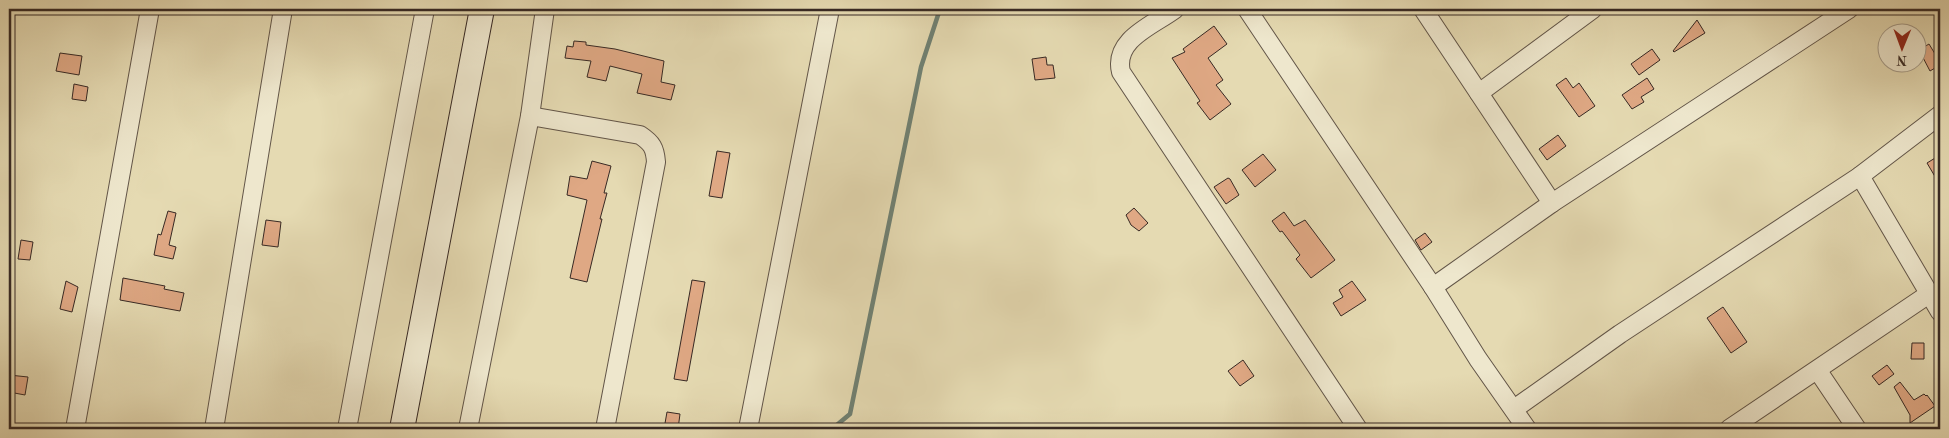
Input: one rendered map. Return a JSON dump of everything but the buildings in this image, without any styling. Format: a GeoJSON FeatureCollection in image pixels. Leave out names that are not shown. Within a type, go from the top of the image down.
{"type":"FeatureCollection","features":[{"type":"Feature","properties":{"kind":"street"},"geometry":{"type":"LineString","coordinates":[[75,429],[150,9]]}},
{"type":"Feature","properties":{"kind":"street"},"geometry":{"type":"LineString","coordinates":[[214,429],[283,9]]}},
{"type":"Feature","properties":{"kind":"street"},"geometry":{"type":"LineString","coordinates":[[347,429],[425,9]]}},
{"type":"Feature","properties":{"kind":"street"},"geometry":{"type":"LineString","coordinates":[[402,429],[482,9]]}},
{"type":"Feature","properties":{"kind":"street"},"geometry":{"type":"LineString","coordinates":[[468,429],[530,116],[545,9]]}},
{"type":"Feature","properties":{"kind":"street"},"geometry":{"type":"LineString","coordinates":[[748,429],[830,9]]}},
{"type":"Feature","properties":{"kind":"street"},"geometry":{"type":"LineString","coordinates":[[1175,9],[1138,33],[1124,47],[1119,62],[1121,72],[1358,429]]}},
{"type":"Feature","properties":{"kind":"street"},"geometry":{"type":"LineString","coordinates":[[1247,9],[1433,287],[1478,359],[1527,429]]}},
{"type":"Feature","properties":{"kind":"street"},"geometry":{"type":"LineString","coordinates":[[1422,9],[1552,203]]}},
{"type":"Feature","properties":{"kind":"street"},"geometry":{"type":"LineString","coordinates":[[1433,287],[1552,203],[1849,9]]}},
{"type":"Feature","properties":{"kind":"street"},"geometry":{"type":"LineString","coordinates":[[1479,93],[1585,11]]}},
{"type":"Feature","properties":{"kind":"street"},"geometry":{"type":"LineString","coordinates":[[1514,409],[1620,334],[1860,176],[1940,115]]}},
{"type":"Feature","properties":{"kind":"street"},"geometry":{"type":"LineString","coordinates":[[530,116],[640,135],[650,141],[655,150],[656,162],[605,429]]}},
{"type":"Feature","properties":{"kind":"street"},"geometry":{"type":"LineString","coordinates":[[1860,176],[1940,312]]}},
{"type":"Feature","properties":{"kind":"street"},"geometry":{"type":"LineString","coordinates":[[1729,429],[1818,371],[1929,294]]}},
{"type":"Feature","properties":{"kind":"street"},"geometry":{"type":"LineString","coordinates":[[1818,371],[1857,429]]}},
{"type":"Feature","properties":{"kind":"waterway"},"geometry":{"type":"LineString","coordinates":[[832,429],[850,414],[921,67],[940,9]]}}]}
